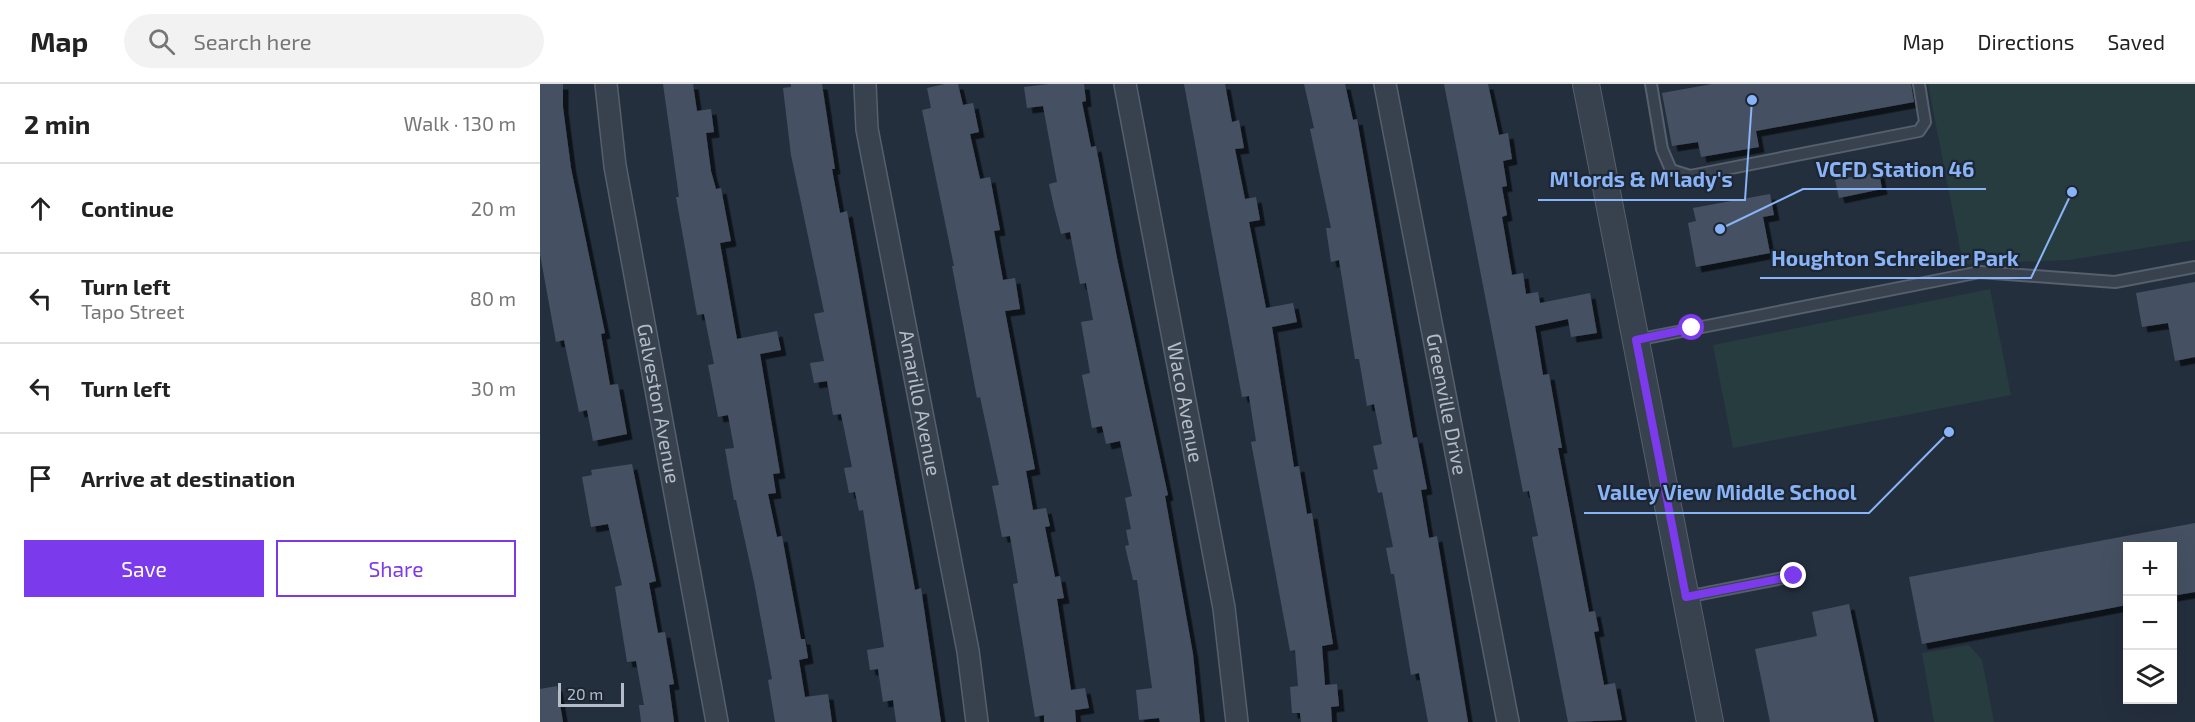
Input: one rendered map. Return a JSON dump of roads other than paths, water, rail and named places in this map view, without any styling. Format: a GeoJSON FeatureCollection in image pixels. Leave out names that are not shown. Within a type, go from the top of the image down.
{"type":"FeatureCollection","features":[{"type":"Feature","properties":{"kind":"street","name":"Galveston Avenue"},"geometry":{"type":"LineString","coordinates":[[606,84],[615,166],[717,722]]}},
{"type":"Feature","properties":{"kind":"street","name":"Amarillo Avenue"},"geometry":{"type":"LineString","coordinates":[[865,84],[867,129],[968,651],[977,722]]}},
{"type":"Feature","properties":{"kind":"street","name":"Waco Avenue"},"geometry":{"type":"LineString","coordinates":[[1125,84],[1224,608],[1237,722]]}},
{"type":"Feature","properties":{"kind":"street","name":"Greenville Drive"},"geometry":{"type":"LineString","coordinates":[[1386,84],[1508,722]]}},
{"type":"Feature","properties":{"kind":"street"},"geometry":{"type":"LineString","coordinates":[[1586,84],[1710,722]]}},
{"type":"Feature","properties":{"kind":"lane"},"geometry":{"type":"LineString","coordinates":[[1651,84],[1662,149],[1671,170],[1690,176],[1919,131],[1925,122],[1919,84]]}},
{"type":"Feature","properties":{"kind":"lane"},"geometry":{"type":"LineString","coordinates":[[1636,340],[1980,272],[2115,282],[2195,267]]}},
{"type":"Feature","properties":{"kind":"lane"},"geometry":{"type":"LineString","coordinates":[[1686,597],[1794,576]]}},
{"type":"Feature","properties":{"kind":"place","name":"M'lords & M'lady's"},"geometry":{"type":"Point","coordinates":[1752,100]}},
{"type":"Feature","properties":{"kind":"place","name":"Houghton Schreiber Park"},"geometry":{"type":"Point","coordinates":[2072,192]}},
{"type":"Feature","properties":{"kind":"place","name":"VCFD Station 46"},"geometry":{"type":"Point","coordinates":[1720,229]}},
{"type":"Feature","properties":{"kind":"place","name":"Valley View Middle School"},"geometry":{"type":"Point","coordinates":[1949,432]}}]}
